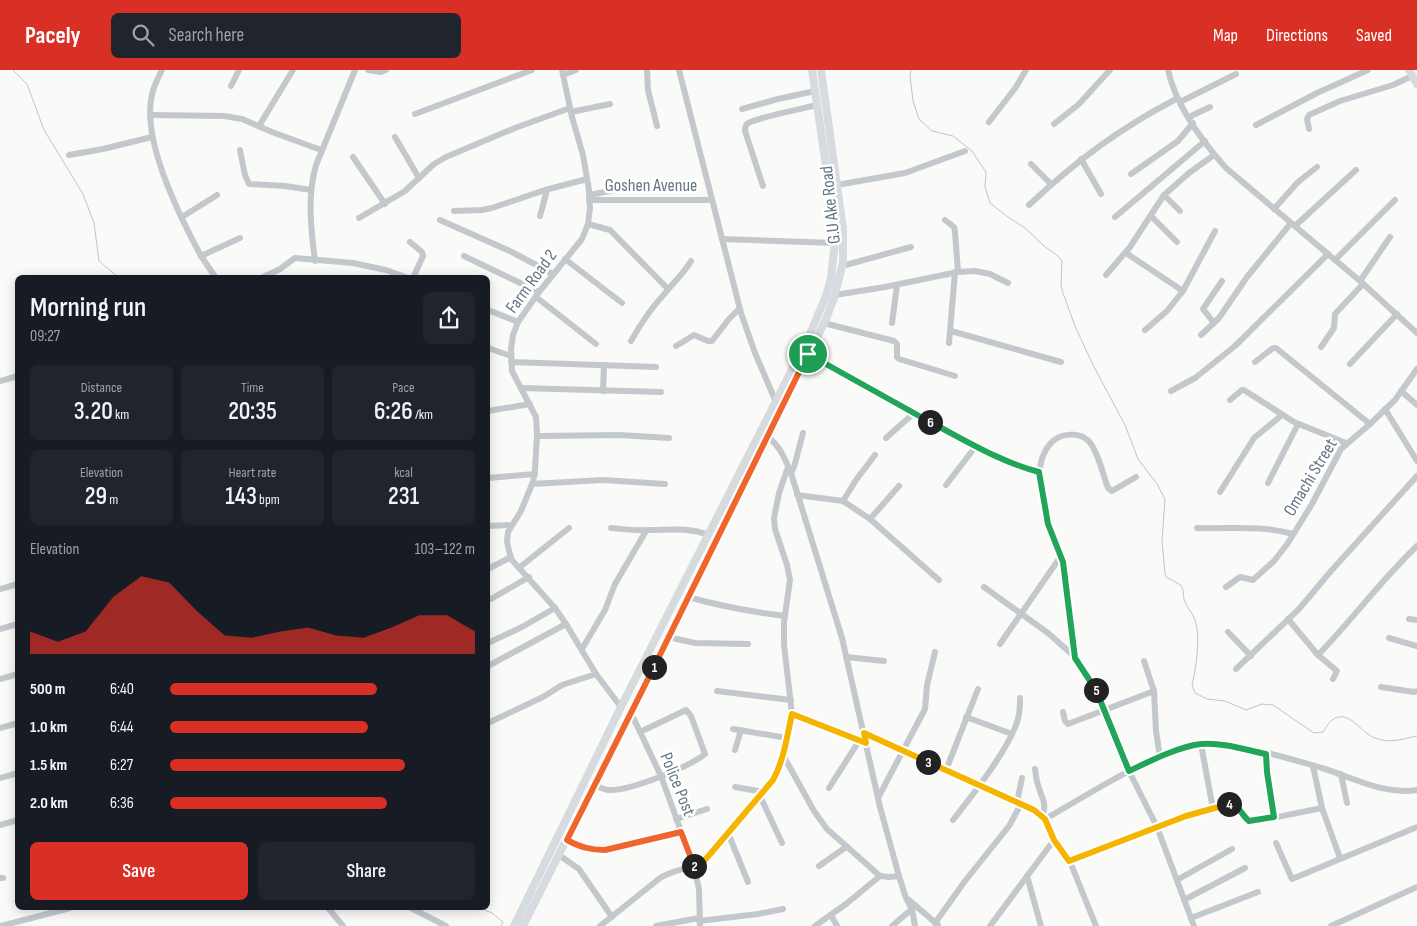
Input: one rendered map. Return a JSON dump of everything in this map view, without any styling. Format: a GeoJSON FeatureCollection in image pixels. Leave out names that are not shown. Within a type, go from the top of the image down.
{"type":"FeatureCollection","features":[{"type":"Feature","properties":{"kind":"main road","name":"G.U Ake Road"},"geometry":{"type":"LineString","coordinates":[[514,926],[621,707],[776,402],[826,296],[831,278],[835,228],[812,70]]}},
{"type":"Feature","properties":{"kind":"main road"},"geometry":{"type":"LineString","coordinates":[[523,926],[768,437],[824,323],[835,295],[842,266],[843,229],[820,70]]}},
{"type":"Feature","properties":{"kind":"main road"},"geometry":{"type":"LineString","coordinates":[[1410,73],[1417,84]]}},
{"type":"Feature","properties":{"kind":"street"},"geometry":{"type":"LineString","coordinates":[[162,70],[151,96],[152,137],[163,172],[182,217],[201,256],[214,275]]}},
{"type":"Feature","properties":{"kind":"street"},"geometry":{"type":"LineString","coordinates":[[230,86],[239,70]]}},
{"type":"Feature","properties":{"kind":"street"},"geometry":{"type":"LineString","coordinates":[[259,126],[293,70]]}},
{"type":"Feature","properties":{"kind":"street"},"geometry":{"type":"LineString","coordinates":[[315,261],[310,190],[312,179],[321,150],[355,70]]}},
{"type":"Feature","properties":{"kind":"street"},"geometry":{"type":"LineString","coordinates":[[368,70],[374,72],[386,70]]}},
{"type":"Feature","properties":{"kind":"street"},"geometry":{"type":"LineString","coordinates":[[415,114],[532,70]]}},
{"type":"Feature","properties":{"kind":"street"},"geometry":{"type":"LineString","coordinates":[[563,72],[576,70]]}},
{"type":"Feature","properties":{"kind":"street"},"geometry":{"type":"LineString","coordinates":[[647,70],[648,90],[657,126]]}},
{"type":"Feature","properties":{"kind":"street"},"geometry":{"type":"LineString","coordinates":[[678,70],[740,309],[749,338],[776,402]]}},
{"type":"Feature","properties":{"kind":"street"},"geometry":{"type":"LineString","coordinates":[[989,122],[1016,88],[1026,70]]}},
{"type":"Feature","properties":{"kind":"street"},"geometry":{"type":"LineString","coordinates":[[1054,124],[1079,104],[1110,70]]}},
{"type":"Feature","properties":{"kind":"street"},"geometry":{"type":"LineString","coordinates":[[1168,70],[1179,100],[1214,155],[1226,168],[1335,260],[1417,333]]}},
{"type":"Feature","properties":{"kind":"street"},"geometry":{"type":"LineString","coordinates":[[1256,125],[1317,93],[1368,70]]}},
{"type":"Feature","properties":{"kind":"street","name":"Farm Road 2"},"geometry":{"type":"LineString","coordinates":[[511,557],[507,542],[508,532],[521,511],[532,484],[537,436],[536,417],[512,371],[513,335],[518,322],[552,274],[582,239],[588,224],[589,198],[587,179],[563,72]]}},
{"type":"Feature","properties":{"kind":"street"},"geometry":{"type":"LineString","coordinates":[[1309,129],[1306,119],[1309,115],[1340,101],[1393,85],[1410,73]]}},
{"type":"Feature","properties":{"kind":"street"},"geometry":{"type":"LineString","coordinates":[[1029,204],[1081,159],[1134,122],[1236,74]]}},
{"type":"Feature","properties":{"kind":"street"},"geometry":{"type":"LineString","coordinates":[[742,109],[815,91]]}},
{"type":"Feature","properties":{"kind":"street"},"geometry":{"type":"LineString","coordinates":[[359,218],[405,191],[434,164],[446,157],[515,128],[570,110],[610,104]]}},
{"type":"Feature","properties":{"kind":"street"},"geometry":{"type":"LineString","coordinates":[[763,186],[745,131],[748,123],[817,105]]}},
{"type":"Feature","properties":{"kind":"street"},"geometry":{"type":"LineString","coordinates":[[1131,174],[1178,141],[1191,120],[1210,107]]}},
{"type":"Feature","properties":{"kind":"street"},"geometry":{"type":"LineString","coordinates":[[150,115],[224,116],[242,119],[321,150]]}},
{"type":"Feature","properties":{"kind":"street"},"geometry":{"type":"LineString","coordinates":[[69,155],[152,137]]}},
{"type":"Feature","properties":{"kind":"street"},"geometry":{"type":"LineString","coordinates":[[395,137],[419,178]]}},
{"type":"Feature","properties":{"kind":"street"},"geometry":{"type":"LineString","coordinates":[[1115,217],[1205,141]]}},
{"type":"Feature","properties":{"kind":"street"},"geometry":{"type":"LineString","coordinates":[[240,150],[244,175],[249,184],[285,186],[310,190]]}},
{"type":"Feature","properties":{"kind":"street"},"geometry":{"type":"LineString","coordinates":[[837,185],[905,172],[965,151]]}},
{"type":"Feature","properties":{"kind":"street"},"geometry":{"type":"LineString","coordinates":[[1106,275],[1126,253],[1164,195],[1189,173],[1214,155]]}},
{"type":"Feature","properties":{"kind":"street"},"geometry":{"type":"LineString","coordinates":[[353,156],[385,204]]}},
{"type":"Feature","properties":{"kind":"street"},"geometry":{"type":"LineString","coordinates":[[1081,159],[1101,194]]}},
{"type":"Feature","properties":{"kind":"street"},"geometry":{"type":"LineString","coordinates":[[1032,164],[1051,184]]}},
{"type":"Feature","properties":{"kind":"street"},"geometry":{"type":"LineString","coordinates":[[1274,209],[1307,174],[1317,167]]}},
{"type":"Feature","properties":{"kind":"street"},"geometry":{"type":"LineString","coordinates":[[1201,335],[1214,323],[1247,277],[1293,225],[1356,170]]}},
{"type":"Feature","properties":{"kind":"street"},"geometry":{"type":"LineString","coordinates":[[454,211],[487,209],[587,179]]}},
{"type":"Feature","properties":{"kind":"street"},"geometry":{"type":"LineString","coordinates":[[540,216],[547,190]]}},
{"type":"Feature","properties":{"kind":"street"},"geometry":{"type":"LineString","coordinates":[[589,198],[616,190]]}},
{"type":"Feature","properties":{"kind":"street"},"geometry":{"type":"LineString","coordinates":[[182,217],[217,195]]}},
{"type":"Feature","properties":{"kind":"street"},"geometry":{"type":"LineString","coordinates":[[1164,195],[1180,211]]}},
{"type":"Feature","properties":{"kind":"street","name":"Goshen Avenue"},"geometry":{"type":"LineString","coordinates":[[589,198],[712,200]]}},
{"type":"Feature","properties":{"kind":"street"},"geometry":{"type":"LineString","coordinates":[[1335,260],[1395,200]]}},
{"type":"Feature","properties":{"kind":"street"},"geometry":{"type":"LineString","coordinates":[[1151,216],[1178,242]]}},
{"type":"Feature","properties":{"kind":"street"},"geometry":{"type":"LineString","coordinates":[[440,220],[512,252],[552,274]]}},
{"type":"Feature","properties":{"kind":"street"},"geometry":{"type":"LineString","coordinates":[[945,220],[954,227],[956,232],[956,272],[949,343]]}},
{"type":"Feature","properties":{"kind":"street"},"geometry":{"type":"LineString","coordinates":[[588,224],[610,230],[668,288]]}},
{"type":"Feature","properties":{"kind":"street"},"geometry":{"type":"LineString","coordinates":[[1145,330],[1167,311],[1183,291],[1215,231]]}},
{"type":"Feature","properties":{"kind":"street"},"geometry":{"type":"LineString","coordinates":[[1321,347],[1334,328],[1335,314],[1361,283],[1390,237]]}},
{"type":"Feature","properties":{"kind":"street"},"geometry":{"type":"LineString","coordinates":[[201,256],[240,238]]}},
{"type":"Feature","properties":{"kind":"street"},"geometry":{"type":"LineString","coordinates":[[722,239],[835,243]]}},
{"type":"Feature","properties":{"kind":"street"},"geometry":{"type":"LineString","coordinates":[[410,242],[422,252],[423,256],[414,275]]}},
{"type":"Feature","properties":{"kind":"street"},"geometry":{"type":"LineString","coordinates":[[842,266],[911,247]]}},
{"type":"Feature","properties":{"kind":"street"},"geometry":{"type":"LineString","coordinates":[[1126,253],[1183,291]]}},
{"type":"Feature","properties":{"kind":"street"},"geometry":{"type":"LineString","coordinates":[[1170,391],[1195,378],[1234,346],[1328,254]]}},
{"type":"Feature","properties":{"kind":"street"},"geometry":{"type":"LineString","coordinates":[[464,256],[512,277],[538,294],[596,344]]}},
{"type":"Feature","properties":{"kind":"street"},"geometry":{"type":"LineString","coordinates":[[267,275],[280,269],[295,258],[315,261],[353,262],[400,275]]}},
{"type":"Feature","properties":{"kind":"street"},"geometry":{"type":"LineString","coordinates":[[564,259],[622,303]]}},
{"type":"Feature","properties":{"kind":"street"},"geometry":{"type":"LineString","coordinates":[[631,340],[643,320],[668,288],[686,270],[691,261]]}},
{"type":"Feature","properties":{"kind":"street"},"geometry":{"type":"LineString","coordinates":[[835,295],[897,285],[956,272],[975,271],[990,274],[1008,283]]}},
{"type":"Feature","properties":{"kind":"street"},"geometry":{"type":"LineString","coordinates":[[1214,323],[1203,309],[1222,281]]}},
{"type":"Feature","properties":{"kind":"street"},"geometry":{"type":"LineString","coordinates":[[892,323],[897,285]]}},
{"type":"Feature","properties":{"kind":"street"},"geometry":{"type":"LineString","coordinates":[[676,346],[694,335],[712,341],[729,319],[740,309]]}},
{"type":"Feature","properties":{"kind":"street"},"geometry":{"type":"LineString","coordinates":[[490,311],[518,322]]}},
{"type":"Feature","properties":{"kind":"street"},"geometry":{"type":"LineString","coordinates":[[1350,364],[1397,314]]}},
{"type":"Feature","properties":{"kind":"street"},"geometry":{"type":"LineString","coordinates":[[824,323],[894,341],[897,344],[897,357],[900,359],[955,376]]}},
{"type":"Feature","properties":{"kind":"street"},"geometry":{"type":"LineString","coordinates":[[950,332],[1061,362]]}},
{"type":"Feature","properties":{"kind":"street"},"geometry":{"type":"LineString","coordinates":[[1255,362],[1276,348],[1370,424]]}},
{"type":"Feature","properties":{"kind":"street"},"geometry":{"type":"LineString","coordinates":[[490,349],[511,359],[656,367]]}},
{"type":"Feature","properties":{"kind":"street"},"geometry":{"type":"LineString","coordinates":[[808,354],[976,446],[1021,467],[1039,472]]}},
{"type":"Feature","properties":{"kind":"street"},"geometry":{"type":"LineString","coordinates":[[603,391],[604,365]]}},
{"type":"Feature","properties":{"kind":"street","name":"Omachi Street"},"geometry":{"type":"LineString","coordinates":[[1226,586],[1240,577],[1253,580],[1274,561],[1312,504],[1340,449],[1385,409],[1417,369]]}},
{"type":"Feature","properties":{"kind":"street"},"geometry":{"type":"LineString","coordinates":[[0,381],[15,377]]}},
{"type":"Feature","properties":{"kind":"street"},"geometry":{"type":"LineString","coordinates":[[521,388],[661,392]]}},
{"type":"Feature","properties":{"kind":"street"},"geometry":{"type":"LineString","coordinates":[[1230,400],[1244,390],[1298,424],[1346,443]]}},
{"type":"Feature","properties":{"kind":"street"},"geometry":{"type":"LineString","coordinates":[[1401,391],[1417,405]]}},
{"type":"Feature","properties":{"kind":"street"},"geometry":{"type":"LineString","coordinates":[[490,411],[530,404]]}},
{"type":"Feature","properties":{"kind":"street"},"geometry":{"type":"LineString","coordinates":[[1385,409],[1417,461]]}},
{"type":"Feature","properties":{"kind":"street"},"geometry":{"type":"LineString","coordinates":[[886,438],[914,413]]}},
{"type":"Feature","properties":{"kind":"street"},"geometry":{"type":"LineString","coordinates":[[1220,492],[1254,438],[1282,415]]}},
{"type":"Feature","properties":{"kind":"street"},"geometry":{"type":"LineString","coordinates":[[1268,483],[1298,424]]}},
{"type":"Feature","properties":{"kind":"street"},"geometry":{"type":"LineString","coordinates":[[600,926],[668,872],[694,867],[703,862],[762,794],[779,769],[792,714],[784,646],[785,616],[790,580],[775,529],[774,518],[779,493],[790,470],[794,467],[803,433]]}},
{"type":"Feature","properties":{"kind":"street"},"geometry":{"type":"LineString","coordinates":[[1075,658],[1061,556],[1048,524],[1039,472],[1041,458],[1052,442],[1064,436],[1076,434],[1085,438],[1092,445],[1108,488],[1112,491],[1136,477]]}},
{"type":"Feature","properties":{"kind":"street"},"geometry":{"type":"LineString","coordinates":[[537,436],[619,435],[669,438]]}},
{"type":"Feature","properties":{"kind":"street"},"geometry":{"type":"LineString","coordinates":[[768,437],[775,442],[790,470],[846,657],[878,798],[899,876],[906,898],[912,909],[915,926]]}},
{"type":"Feature","properties":{"kind":"street"},"geometry":{"type":"LineString","coordinates":[[946,485],[976,446]]}},
{"type":"Feature","properties":{"kind":"street"},"geometry":{"type":"LineString","coordinates":[[843,501],[875,455]]}},
{"type":"Feature","properties":{"kind":"street"},"geometry":{"type":"LineString","coordinates":[[490,478],[534,474]]}},
{"type":"Feature","properties":{"kind":"street"},"geometry":{"type":"LineString","coordinates":[[1236,669],[1288,620],[1417,476]]}},
{"type":"Feature","properties":{"kind":"street"},"geometry":{"type":"LineString","coordinates":[[532,484],[603,480],[665,484]]}},
{"type":"Feature","properties":{"kind":"street"},"geometry":{"type":"LineString","coordinates":[[870,519],[899,486]]}},
{"type":"Feature","properties":{"kind":"street"},"geometry":{"type":"LineString","coordinates":[[797,495],[843,501],[870,519],[939,580]]}},
{"type":"Feature","properties":{"kind":"street"},"geometry":{"type":"LineString","coordinates":[[490,526],[512,525]]}},
{"type":"Feature","properties":{"kind":"street"},"geometry":{"type":"LineString","coordinates":[[520,567],[569,528]]}},
{"type":"Feature","properties":{"kind":"street"},"geometry":{"type":"LineString","coordinates":[[611,528],[646,531],[672,528],[697,530],[709,535]]}},
{"type":"Feature","properties":{"kind":"street"},"geometry":{"type":"LineString","coordinates":[[1197,528],[1248,528],[1292,534]]}},
{"type":"Feature","properties":{"kind":"street"},"geometry":{"type":"LineString","coordinates":[[582,649],[605,610],[615,584],[646,531]]}},
{"type":"Feature","properties":{"kind":"street"},"geometry":{"type":"LineString","coordinates":[[1318,655],[1337,636],[1391,572],[1417,546]]}},
{"type":"Feature","properties":{"kind":"street"},"geometry":{"type":"LineString","coordinates":[[1000,644],[1061,556]]}},
{"type":"Feature","properties":{"kind":"street"},"geometry":{"type":"LineString","coordinates":[[490,568],[511,557],[555,608],[596,674],[621,707]]}},
{"type":"Feature","properties":{"kind":"street"},"geometry":{"type":"LineString","coordinates":[[490,599],[529,577]]}},
{"type":"Feature","properties":{"kind":"street"},"geometry":{"type":"LineString","coordinates":[[0,589],[15,585]]}},
{"type":"Feature","properties":{"kind":"street"},"geometry":{"type":"LineString","coordinates":[[984,587],[1048,633],[1075,658],[1094,686],[1129,771],[1157,828],[1194,926]]}},
{"type":"Feature","properties":{"kind":"street"},"geometry":{"type":"LineString","coordinates":[[688,597],[759,613],[785,616]]}},
{"type":"Feature","properties":{"kind":"street"},"geometry":{"type":"LineString","coordinates":[[490,643],[555,608]]}},
{"type":"Feature","properties":{"kind":"street"},"geometry":{"type":"LineString","coordinates":[[1409,619],[1417,620]]}},
{"type":"Feature","properties":{"kind":"street"},"geometry":{"type":"LineString","coordinates":[[1288,620],[1318,655],[1337,671],[1333,679]]}},
{"type":"Feature","properties":{"kind":"street"},"geometry":{"type":"LineString","coordinates":[[490,665],[566,624]]}},
{"type":"Feature","properties":{"kind":"street"},"geometry":{"type":"LineString","coordinates":[[0,629],[14,625]]}},
{"type":"Feature","properties":{"kind":"street"},"geometry":{"type":"LineString","coordinates":[[1228,632],[1251,656]]}},
{"type":"Feature","properties":{"kind":"street"},"geometry":{"type":"LineString","coordinates":[[668,637],[700,643],[748,644]]}},
{"type":"Feature","properties":{"kind":"street"},"geometry":{"type":"LineString","coordinates":[[1389,638],[1417,646]]}},
{"type":"Feature","properties":{"kind":"street"},"geometry":{"type":"LineString","coordinates":[[878,798],[925,709],[927,685],[935,652]]}},
{"type":"Feature","properties":{"kind":"street"},"geometry":{"type":"LineString","coordinates":[[846,657],[884,661]]}},
{"type":"Feature","properties":{"kind":"street"},"geometry":{"type":"LineString","coordinates":[[1144,661],[1154,691],[1156,731],[1160,757]]}},
{"type":"Feature","properties":{"kind":"street"},"geometry":{"type":"LineString","coordinates":[[490,722],[543,698],[562,685],[596,674]]}},
{"type":"Feature","properties":{"kind":"street"},"geometry":{"type":"LineString","coordinates":[[0,679],[15,675]]}},
{"type":"Feature","properties":{"kind":"street"},"geometry":{"type":"LineString","coordinates":[[1381,687],[1417,691]]}},
{"type":"Feature","properties":{"kind":"street"},"geometry":{"type":"LineString","coordinates":[[946,770],[978,689]]}},
{"type":"Feature","properties":{"kind":"street"},"geometry":{"type":"LineString","coordinates":[[717,691],[791,700]]}},
{"type":"Feature","properties":{"kind":"street"},"geometry":{"type":"LineString","coordinates":[[1063,712],[1065,721],[1068,724],[1154,691]]}},
{"type":"Feature","properties":{"kind":"street"},"geometry":{"type":"LineString","coordinates":[[953,820],[979,785],[1012,734],[1019,715],[1020,698]]}},
{"type":"Feature","properties":{"kind":"street"},"geometry":{"type":"LineString","coordinates":[[595,785],[605,790],[612,790],[661,776],[705,754],[688,711],[685,710],[640,732]]}},
{"type":"Feature","properties":{"kind":"street","name":"Police Post"},"geometry":{"type":"LineString","coordinates":[[630,713],[661,776],[694,867],[699,889],[699,922]]}},
{"type":"Feature","properties":{"kind":"street"},"geometry":{"type":"LineString","coordinates":[[792,714],[866,743]]}},
{"type":"Feature","properties":{"kind":"street"},"geometry":{"type":"LineString","coordinates":[[966,717],[1012,734]]}},
{"type":"Feature","properties":{"kind":"street"},"geometry":{"type":"LineString","coordinates":[[0,728],[15,724]]}},
{"type":"Feature","properties":{"kind":"street"},"geometry":{"type":"LineString","coordinates":[[735,750],[737,730],[787,738]]}},
{"type":"Feature","properties":{"kind":"street"},"geometry":{"type":"LineString","coordinates":[[864,733],[1019,803],[1044,818]]}},
{"type":"Feature","properties":{"kind":"street"},"geometry":{"type":"LineString","coordinates":[[829,788],[859,740]]}},
{"type":"Feature","properties":{"kind":"street"},"geometry":{"type":"LineString","coordinates":[[1201,744],[1213,809]]}},
{"type":"Feature","properties":{"kind":"street"},"geometry":{"type":"LineString","coordinates":[[1044,818],[1129,771],[1160,757],[1201,744],[1221,745],[1266,754],[1341,774],[1369,786],[1387,790],[1407,792],[1417,790]]}},
{"type":"Feature","properties":{"kind":"street"},"geometry":{"type":"LineString","coordinates":[[1266,754],[1274,817]]}},
{"type":"Feature","properties":{"kind":"street"},"geometry":{"type":"LineString","coordinates":[[783,755],[814,811],[827,828],[880,876]]}},
{"type":"Feature","properties":{"kind":"street"},"geometry":{"type":"LineString","coordinates":[[1313,766],[1322,808],[1340,858]]}},
{"type":"Feature","properties":{"kind":"street"},"geometry":{"type":"LineString","coordinates":[[1035,769],[1038,785],[1044,800],[1044,818],[1054,840],[1069,861],[1096,926]]}},
{"type":"Feature","properties":{"kind":"street"},"geometry":{"type":"LineString","coordinates":[[0,778],[15,774]]}},
{"type":"Feature","properties":{"kind":"street"},"geometry":{"type":"LineString","coordinates":[[1341,774],[1347,803]]}},
{"type":"Feature","properties":{"kind":"street"},"geometry":{"type":"LineString","coordinates":[[906,898],[937,925],[965,881],[1009,826],[1019,803],[1022,778]]}},
{"type":"Feature","properties":{"kind":"street"},"geometry":{"type":"LineString","coordinates":[[736,787],[762,794]]}},
{"type":"Feature","properties":{"kind":"street"},"geometry":{"type":"LineString","coordinates":[[762,794],[782,843]]}},
{"type":"Feature","properties":{"kind":"street"},"geometry":{"type":"LineString","coordinates":[[1069,861],[1157,828],[1233,804],[1245,818],[1253,822],[1322,808]]}},
{"type":"Feature","properties":{"kind":"street"},"geometry":{"type":"LineString","coordinates":[[676,819],[707,809]]}},
{"type":"Feature","properties":{"kind":"street"},"geometry":{"type":"LineString","coordinates":[[0,825],[15,821]]}},
{"type":"Feature","properties":{"kind":"street"},"geometry":{"type":"LineString","coordinates":[[1276,843],[1292,879],[1417,827]]}},
{"type":"Feature","properties":{"kind":"street"},"geometry":{"type":"LineString","coordinates":[[567,840],[584,848],[605,850],[681,832]]}},
{"type":"Feature","properties":{"kind":"street"},"geometry":{"type":"LineString","coordinates":[[728,834],[748,882]]}},
{"type":"Feature","properties":{"kind":"street"},"geometry":{"type":"LineString","coordinates":[[990,926],[1054,840]]}},
{"type":"Feature","properties":{"kind":"street"},"geometry":{"type":"LineString","coordinates":[[819,866],[846,847]]}},
{"type":"Feature","properties":{"kind":"street"},"geometry":{"type":"LineString","coordinates":[[1177,880],[1232,849]]}},
{"type":"Feature","properties":{"kind":"street"},"geometry":{"type":"LineString","coordinates":[[559,855],[578,869],[612,917]]}},
{"type":"Feature","properties":{"kind":"street"},"geometry":{"type":"LineString","coordinates":[[1184,900],[1245,868]]}},
{"type":"Feature","properties":{"kind":"street"},"geometry":{"type":"LineString","coordinates":[[815,926],[880,876],[899,876]]}},
{"type":"Feature","properties":{"kind":"street"},"geometry":{"type":"LineString","coordinates":[[1027,876],[1041,926]]}},
{"type":"Feature","properties":{"kind":"street"},"geometry":{"type":"LineString","coordinates":[[1331,926],[1417,887]]}},
{"type":"Feature","properties":{"kind":"street"},"geometry":{"type":"LineString","coordinates":[[1191,918],[1258,892]]}},
{"type":"Feature","properties":{"kind":"street"},"geometry":{"type":"LineString","coordinates":[[892,926],[912,909]]}},
{"type":"Feature","properties":{"kind":"street"},"geometry":{"type":"LineString","coordinates":[[2,926],[62,910]]}},
{"type":"Feature","properties":{"kind":"street"},"geometry":{"type":"LineString","coordinates":[[330,910],[343,926]]}},
{"type":"Feature","properties":{"kind":"street"},"geometry":{"type":"LineString","coordinates":[[415,910],[446,926]]}},
{"type":"Feature","properties":{"kind":"street"},"geometry":{"type":"LineString","coordinates":[[656,926],[783,910]]}},
{"type":"Feature","properties":{"kind":"street"},"geometry":{"type":"LineString","coordinates":[[831,915],[837,926]]}},
{"type":"Feature","properties":{"kind":"waterway"},"geometry":{"type":"LineString","coordinates":[[13,70],[27,84],[44,130],[83,194],[94,223],[99,261],[115,275]]}},
{"type":"Feature","properties":{"kind":"waterway"},"geometry":{"type":"LineString","coordinates":[[911,70],[913,101],[919,119],[932,131],[953,136],[972,151],[986,172],[985,187],[990,203],[1025,228],[1062,261],[1061,285],[1075,326],[1093,365],[1125,425],[1138,459],[1157,484],[1165,499],[1162,541],[1165,573],[1166,577],[1181,585],[1185,602],[1194,617],[1197,627],[1197,652],[1192,685],[1195,693],[1207,699],[1225,701],[1246,710],[1262,704],[1273,705],[1314,733],[1323,732],[1332,720],[1344,717],[1350,719],[1370,735],[1380,740],[1396,740],[1417,736]]}},
{"type":"Feature","properties":{"kind":"waterway"},"geometry":{"type":"LineString","coordinates":[[485,910],[503,922],[501,926]]}},
{"type":"Feature","properties":{"kind":"route"},"geometry":{"type":"LineString","coordinates":[[808,354],[981,449],[1021,467],[1039,472],[1048,524],[1063,562],[1075,658],[1094,686],[1129,771],[1160,757],[1201,744],[1221,745],[1266,754],[1274,817],[1253,822],[1249,821],[1236,806],[1228,804],[1186,816],[1069,861],[1054,840],[1045,819],[1034,810],[864,733],[866,743],[792,714],[779,769],[773,780],[703,862],[694,867],[681,832],[605,850],[584,848],[567,840],[808,354]]}}]}
